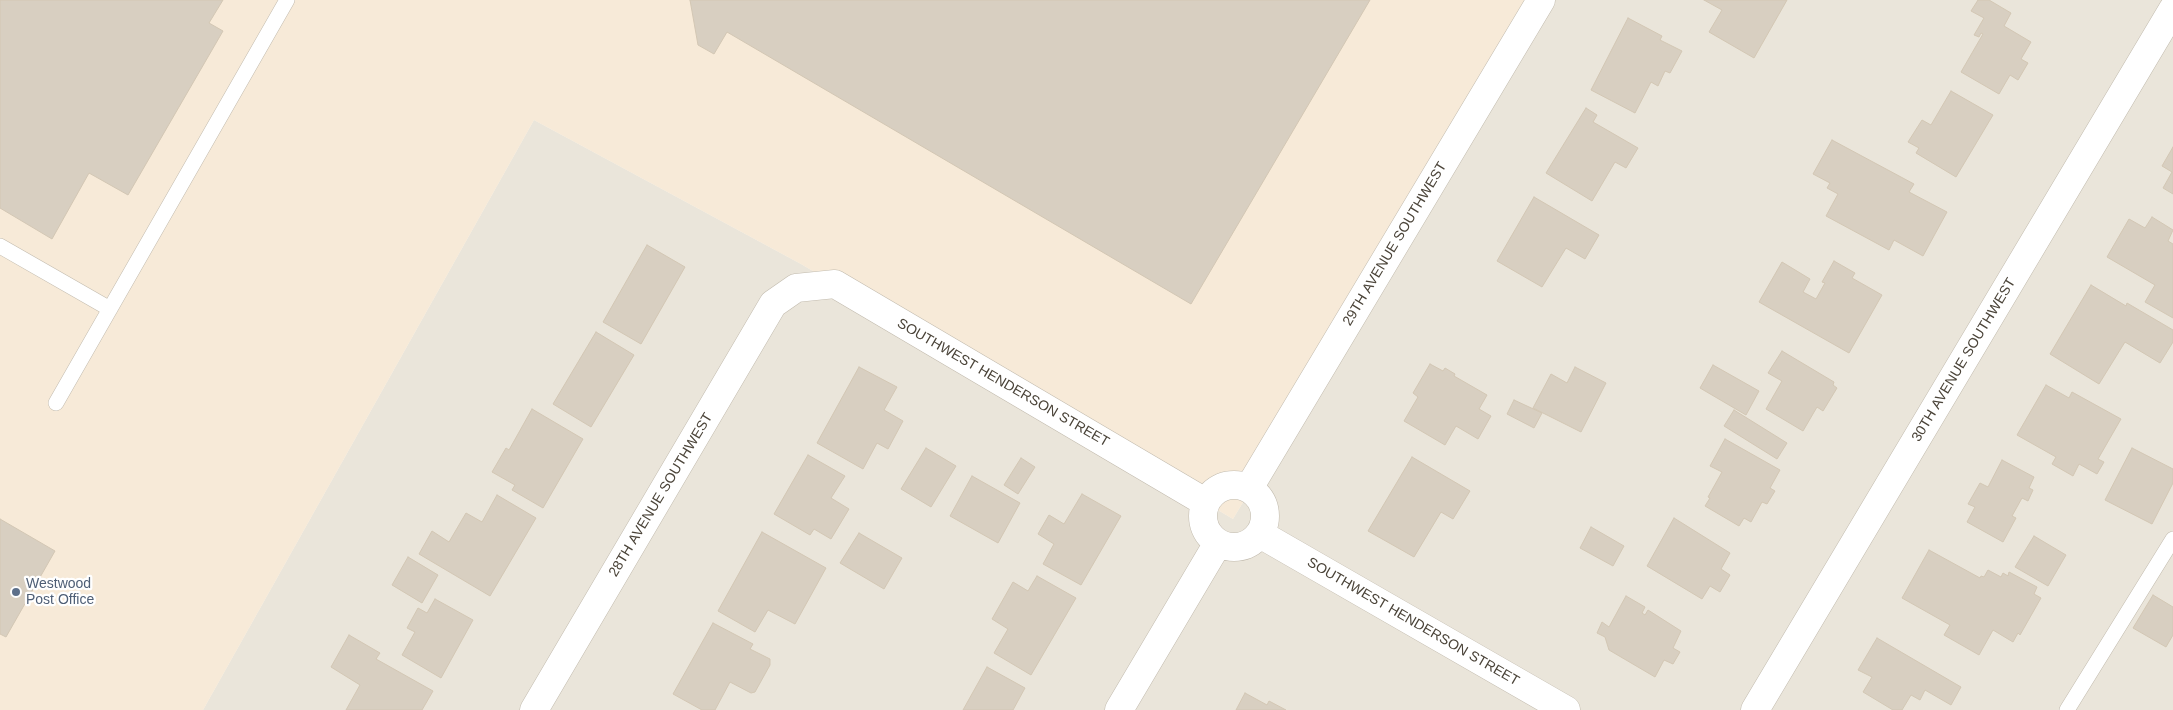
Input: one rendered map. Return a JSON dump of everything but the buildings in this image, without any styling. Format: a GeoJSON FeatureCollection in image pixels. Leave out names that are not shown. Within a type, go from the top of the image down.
{"type":"FeatureCollection","features":[{"type":"Feature","properties":{"kind":"street","name":"29TH AVENUE SOUTHWEST"},"geometry":{"type":"LineString","coordinates":[[1249,488],[1541,0]]}},
{"type":"Feature","properties":{"kind":"street","name":"30TH AVENUE SOUTHWEST"},"geometry":{"type":"LineString","coordinates":[[1755,710],[2173,9]]}},
{"type":"Feature","properties":{"kind":"street","name":"SOUTHWEST HENDERSON STREET"},"geometry":{"type":"LineString","coordinates":[[796,288],[835,284],[1205,502]]}},
{"type":"Feature","properties":{"kind":"street","name":"28TH AVENUE SOUTHWEST"},"geometry":{"type":"LineString","coordinates":[[534,710],[773,304],[796,288]]}},
{"type":"Feature","properties":{"kind":"street"},"geometry":{"type":"LineString","coordinates":[[1229,484],[1249,488],[1257,495],[1264,508],[1264,525],[1260,534],[1252,542],[1242,546],[1231,547],[1218,543],[1206,531],[1202,522],[1205,502],[1211,494],[1229,484]]}},
{"type":"Feature","properties":{"kind":"street","name":"SOUTHWEST HENDERSON STREET"},"geometry":{"type":"LineString","coordinates":[[1260,534],[1566,710]]}},
{"type":"Feature","properties":{"kind":"street"},"geometry":{"type":"LineString","coordinates":[[1119,710],[1218,543]]}},
{"type":"Feature","properties":{"kind":"lane"},"geometry":{"type":"LineString","coordinates":[[56,403],[287,0]]}},
{"type":"Feature","properties":{"kind":"lane"},"geometry":{"type":"LineString","coordinates":[[0,246],[110,309]]}},
{"type":"Feature","properties":{"kind":"lane"},"geometry":{"type":"LineString","coordinates":[[2067,710],[2173,539]]}},
{"type":"Feature","properties":{"kind":"shaded area"},"geometry":{"type":"Polygon","coordinates":[[[0,0],[1543,0],[1233,519],[801,264],[534,120],[203,710],[0,710],[0,0]]]}},
{"type":"Feature","properties":{"kind":"shaded area"},"geometry":{"type":"Polygon","coordinates":[[[1543,0],[2173,0],[2173,710],[203,710],[534,120],[801,264],[1233,519],[1543,0]]]}},
{"type":"Feature","properties":{"kind":"place","name":"Westwood Post Office"},"geometry":{"type":"Point","coordinates":[16,592]}}]}
